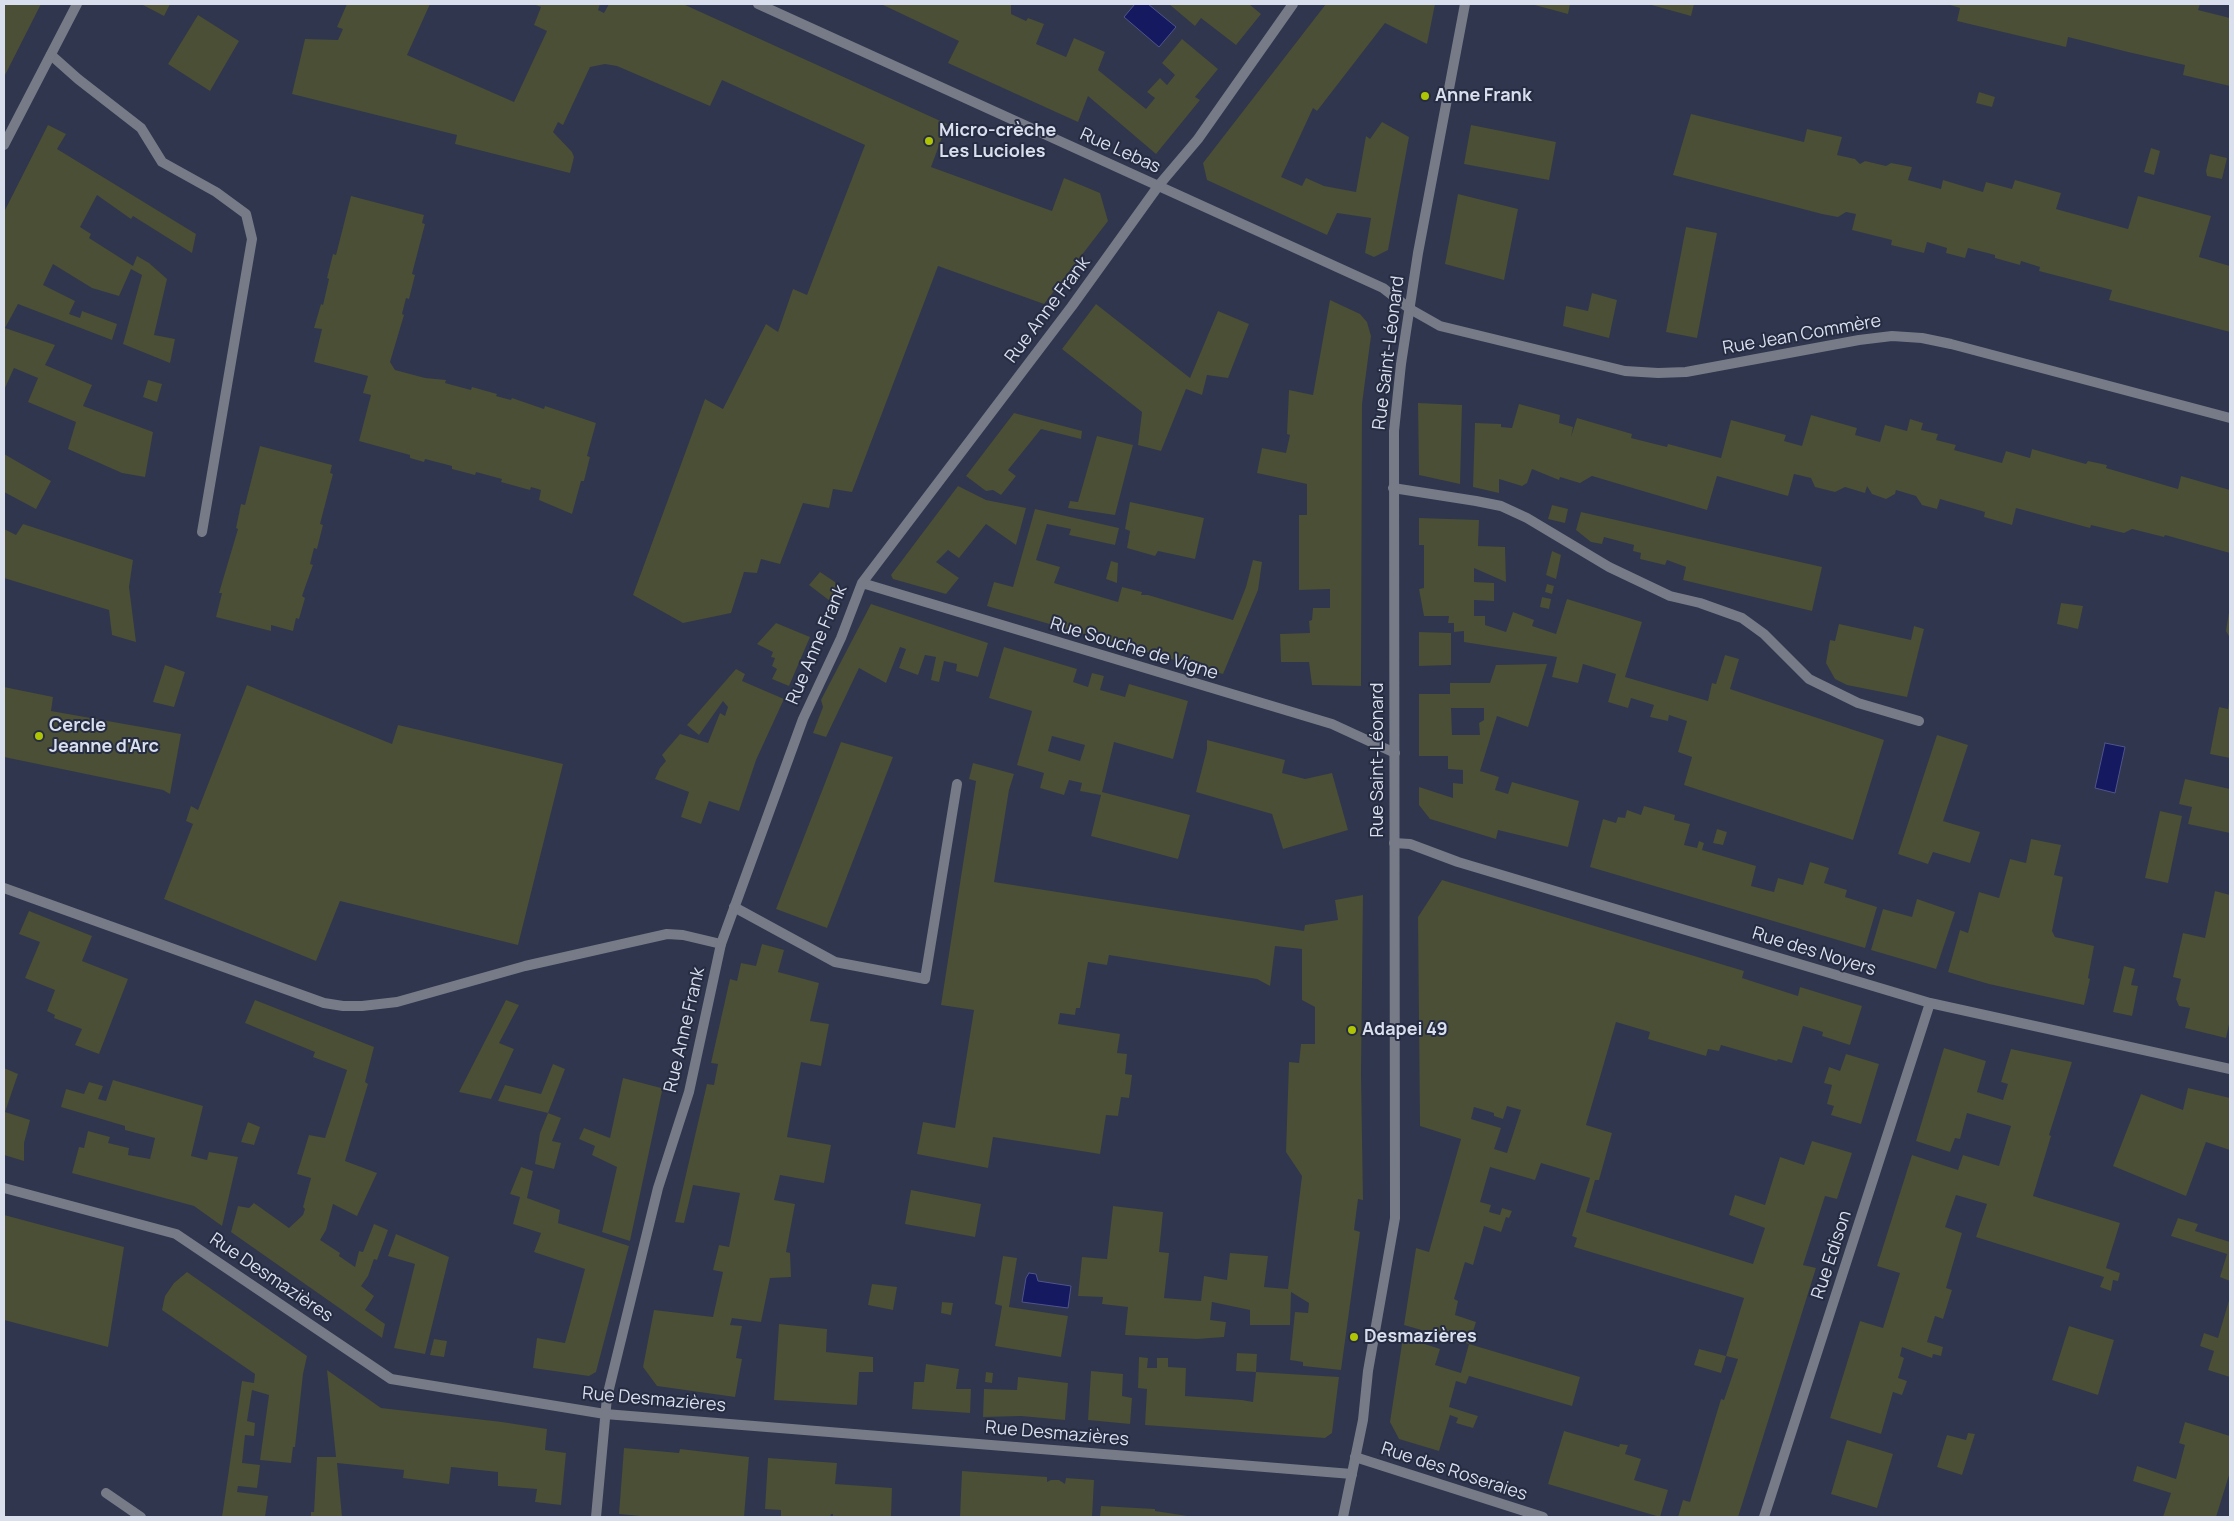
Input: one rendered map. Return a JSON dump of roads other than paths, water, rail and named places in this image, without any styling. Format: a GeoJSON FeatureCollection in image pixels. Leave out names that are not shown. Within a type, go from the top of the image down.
{"type":"FeatureCollection","features":[{"type":"Feature","properties":{"kind":"street"},"geometry":{"type":"LineString","coordinates":[[4,145],[77,4]]}},
{"type":"Feature","properties":{"kind":"street","name":"Rue Lebas"},"geometry":{"type":"LineString","coordinates":[[758,4],[1383,288],[1410,309]]}},
{"type":"Feature","properties":{"kind":"street","name":"Rue Anne Frank"},"geometry":{"type":"LineString","coordinates":[[596,1517],[605,1414],[658,1188],[689,1092],[721,944],[803,719],[840,638],[862,583],[1078,298],[1159,186],[1198,139],[1293,4]]}},
{"type":"Feature","properties":{"kind":"street","name":"Rue Saint-Léonard"},"geometry":{"type":"LineString","coordinates":[[1344,1517],[1395,1218],[1394,431],[1400,364],[1418,253],[1465,4]]}},
{"type":"Feature","properties":{"kind":"street"},"geometry":{"type":"LineString","coordinates":[[50,55],[141,128],[162,162],[216,192],[246,214],[252,239],[202,532]]}},
{"type":"Feature","properties":{"kind":"street","name":"Rue Jean Commère"},"geometry":{"type":"LineString","coordinates":[[1410,309],[1440,326],[1626,371],[1658,373],[1686,372],[1859,340],[1892,336],[1922,338],[2230,418]]}},
{"type":"Feature","properties":{"kind":"street"},"geometry":{"type":"LineString","coordinates":[[1393,488],[1501,506],[1527,518],[1610,567],[1670,596],[1700,602],[1742,618],[1764,634],[1809,679],[1858,703],[1920,721]]}},
{"type":"Feature","properties":{"kind":"street","name":"Rue Souche de Vigne"},"geometry":{"type":"LineString","coordinates":[[862,583],[1332,724],[1395,753]]}},
{"type":"Feature","properties":{"kind":"street"},"geometry":{"type":"LineString","coordinates":[[734,907],[835,962],[925,979],[957,784]]}},
{"type":"Feature","properties":{"kind":"street","name":"Rue des Noyers"},"geometry":{"type":"LineString","coordinates":[[1394,843],[1410,844],[1458,862],[1930,1003],[2230,1069]]}},
{"type":"Feature","properties":{"kind":"street"},"geometry":{"type":"LineString","coordinates":[[4,888],[324,1003],[343,1006],[397,1002],[525,966],[667,934],[683,935],[721,944]]}},
{"type":"Feature","properties":{"kind":"street","name":"Rue Edison"},"geometry":{"type":"LineString","coordinates":[[1764,1517],[1930,1003]]}},
{"type":"Feature","properties":{"kind":"street","name":"Rue Desmazières"},"geometry":{"type":"LineString","coordinates":[[4,1188],[176,1234],[391,1379],[605,1414],[1352,1474]]}},
{"type":"Feature","properties":{"kind":"street","name":"Rue des Roseraies"},"geometry":{"type":"LineString","coordinates":[[1355,1457],[1543,1517]]}},
{"type":"Feature","properties":{"kind":"street"},"geometry":{"type":"LineString","coordinates":[[106,1492],[142,1517]]}},
{"type":"Feature","properties":{"kind":"place","name":"Anne Frank"},"geometry":{"type":"Point","coordinates":[1425,96]}},
{"type":"Feature","properties":{"kind":"place","name":"Micro-crèche Les Lucioles"},"geometry":{"type":"Point","coordinates":[929,141]}},
{"type":"Feature","properties":{"kind":"place","name":"Cercle Jeanne d'Arc"},"geometry":{"type":"Point","coordinates":[39,736]}},
{"type":"Feature","properties":{"kind":"place","name":"Adapei 49"},"geometry":{"type":"Point","coordinates":[1352,1030]}},
{"type":"Feature","properties":{"kind":"place","name":"Desmazières"},"geometry":{"type":"Point","coordinates":[1354,1337]}}]}
